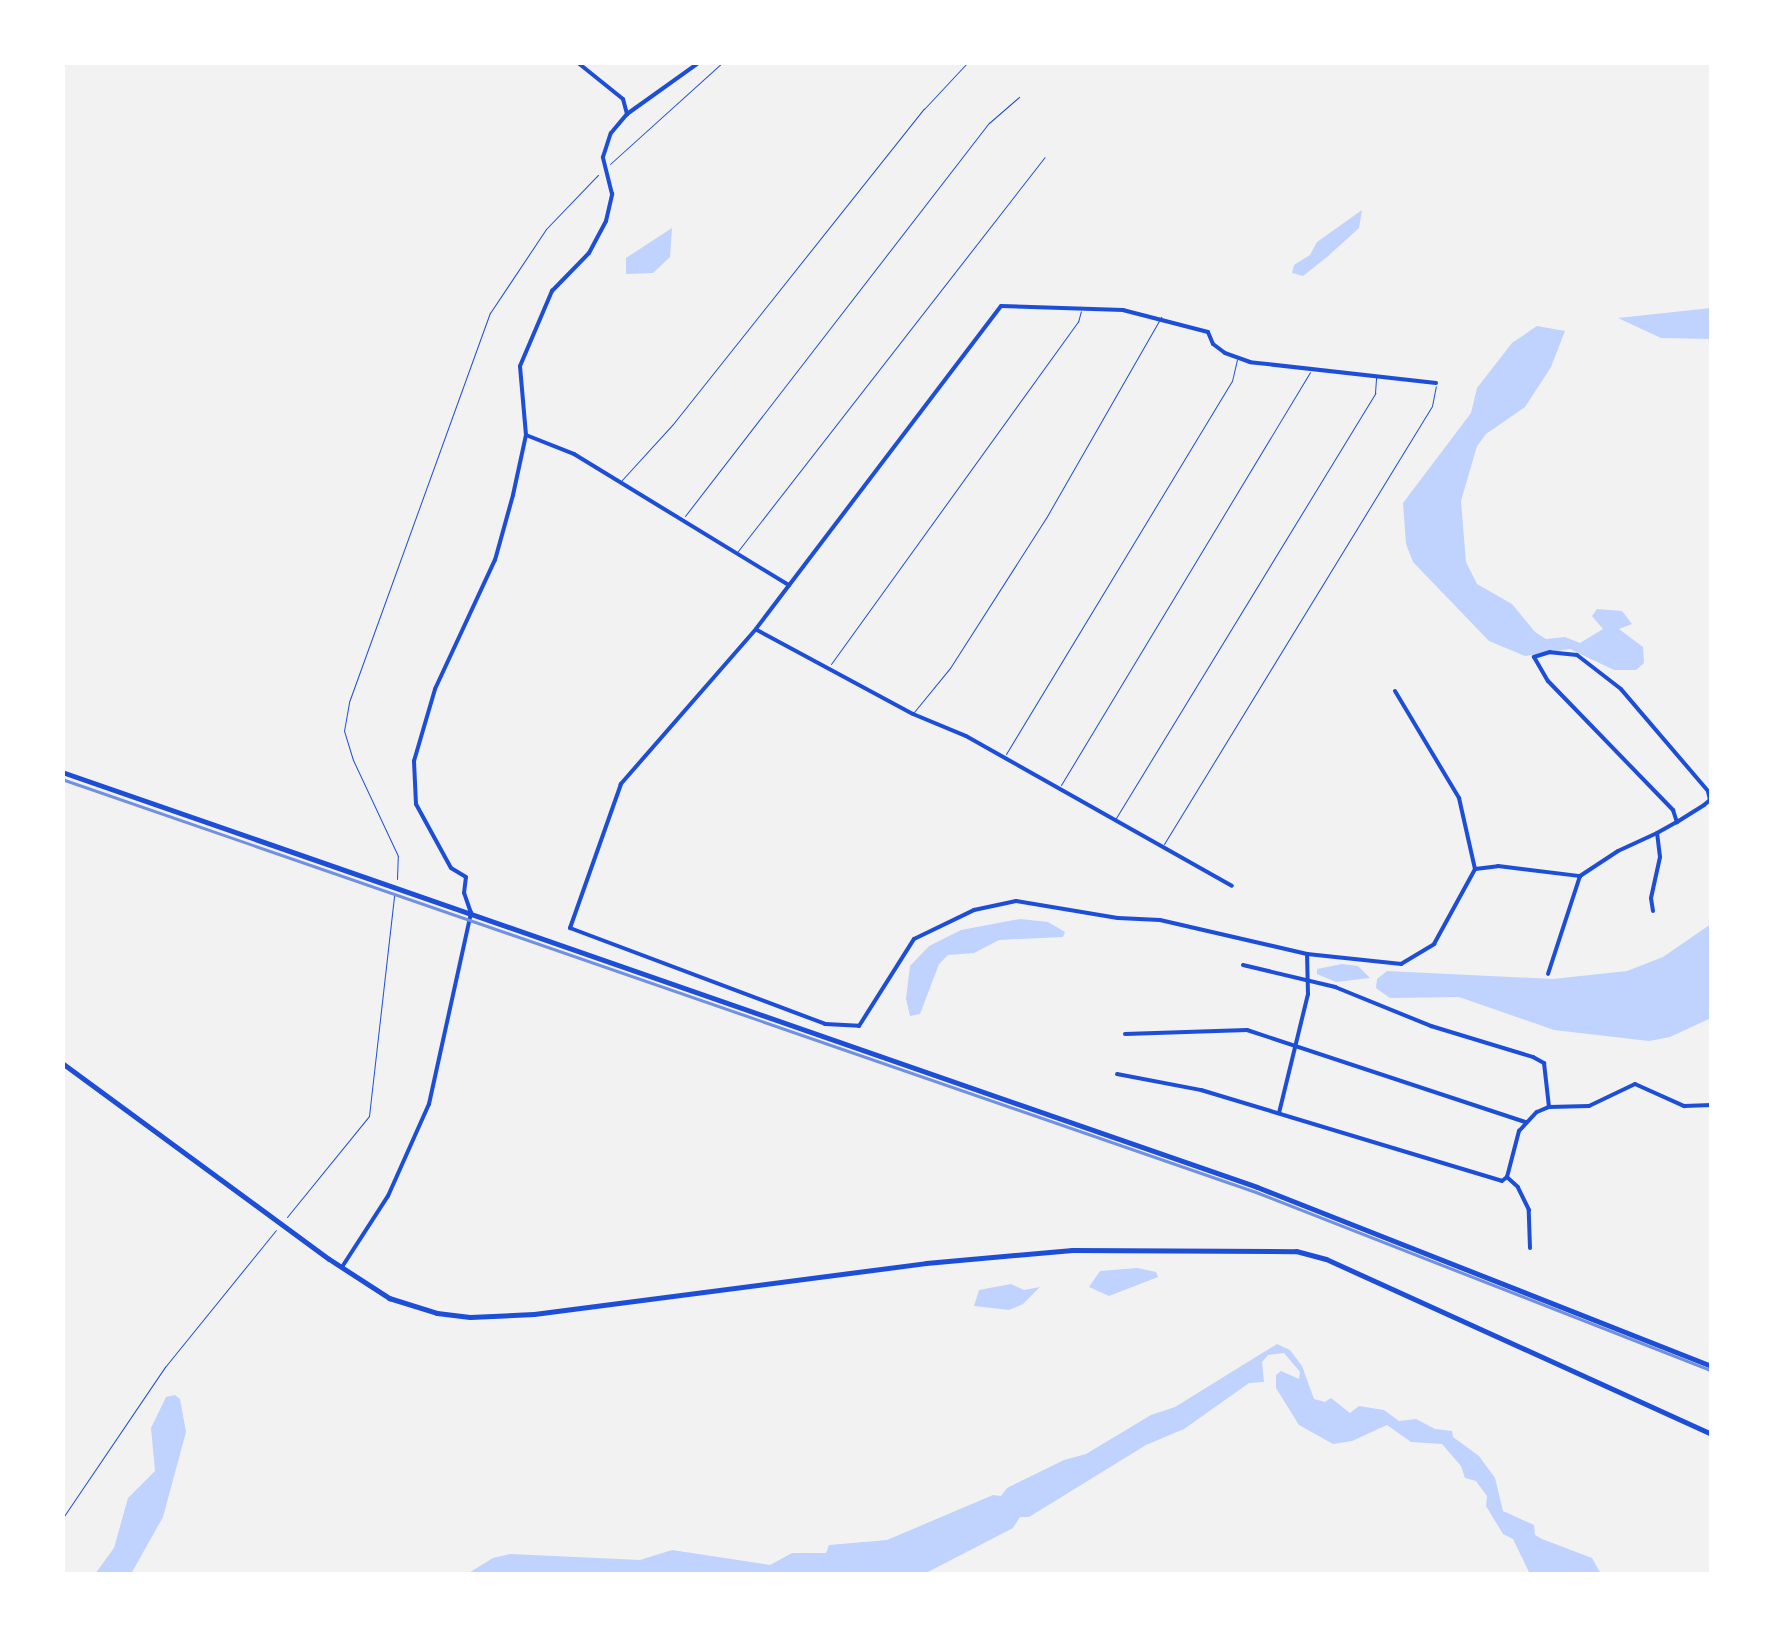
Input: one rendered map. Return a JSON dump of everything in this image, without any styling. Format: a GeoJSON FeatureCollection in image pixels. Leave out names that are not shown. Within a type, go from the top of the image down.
{"type":"FeatureCollection","features":[{"type":"Feature","properties":{"kind":"main road"},"geometry":{"type":"LineString","coordinates":[[62,772],[396,884],[471,914],[1258,1187],[1712,1366]]}},
{"type":"Feature","properties":{"kind":"main road"},"geometry":{"type":"LineString","coordinates":[[62,1064],[342,1268],[407,1305],[437,1313],[499,1317],[1072,1250],[1296,1252],[1326,1259],[1712,1434]]}},
{"type":"Feature","properties":{"kind":"street"},"geometry":{"type":"LineString","coordinates":[[577,62],[623,99],[626,114]]}},
{"type":"Feature","properties":{"kind":"street"},"geometry":{"type":"LineString","coordinates":[[342,1268],[388,1196],[429,1104],[471,914],[464,893],[466,877],[451,868],[416,804],[414,761],[436,690],[495,560],[526,435],[520,366],[552,291],[589,253],[606,221],[612,194],[603,170],[611,134],[626,114],[700,62]]}},
{"type":"Feature","properties":{"kind":"street"},"geometry":{"type":"LineString","coordinates":[[1396,691],[1459,798],[1476,868],[1456,910],[1420,957],[1402,964],[1307,954],[1160,920],[1118,918],[1016,901],[974,910],[914,939],[858,1026],[837,1027],[573,931],[621,784],[756,629],[1001,306],[1082,306],[1161,317],[1208,332],[1213,344],[1237,358],[1436,383]]}},
{"type":"Feature","properties":{"kind":"street"},"geometry":{"type":"LineString","coordinates":[[526,435],[560,447],[789,585]]}},
{"type":"Feature","properties":{"kind":"street"},"geometry":{"type":"LineString","coordinates":[[756,629],[912,714],[1004,757],[1232,886]]}},
{"type":"Feature","properties":{"kind":"street"},"geometry":{"type":"LineString","coordinates":[[1548,974],[1580,876],[1618,850],[1657,833],[1677,822],[1710,800],[1708,791],[1620,689],[1577,655],[1550,652],[1534,658],[1534,664],[1673,810],[1677,822]]}},
{"type":"Feature","properties":{"kind":"street"},"geometry":{"type":"LineString","coordinates":[[1653,911],[1651,898],[1660,857],[1657,833]]}},
{"type":"Feature","properties":{"kind":"street"},"geometry":{"type":"LineString","coordinates":[[1476,868],[1498,866],[1580,876]]}},
{"type":"Feature","properties":{"kind":"street"},"geometry":{"type":"LineString","coordinates":[[1278,1112],[1308,994],[1307,954]]}},
{"type":"Feature","properties":{"kind":"street"},"geometry":{"type":"LineString","coordinates":[[1243,965],[1306,979],[1533,1057],[1544,1063],[1549,1107]]}},
{"type":"Feature","properties":{"kind":"street"},"geometry":{"type":"LineString","coordinates":[[1125,1034],[1246,1030],[1525,1122]]}},
{"type":"Feature","properties":{"kind":"street"},"geometry":{"type":"LineString","coordinates":[[1118,1074],[1201,1090],[1502,1182],[1507,1178],[1525,1122],[1549,1107],[1589,1106],[1635,1084],[1684,1106],[1712,1106]]}},
{"type":"Feature","properties":{"kind":"street"},"geometry":{"type":"LineString","coordinates":[[1507,1178],[1518,1188],[1528,1210],[1530,1248]]}},
{"type":"Feature","properties":{"kind":"lane"},"geometry":{"type":"LineString","coordinates":[[618,483],[654,448],[901,136],[968,62]]}},
{"type":"Feature","properties":{"kind":"lane"},"geometry":{"type":"LineString","coordinates":[[682,520],[990,123],[1019,97]]}},
{"type":"Feature","properties":{"kind":"lane"},"geometry":{"type":"LineString","coordinates":[[736,553],[1045,157]]}},
{"type":"Feature","properties":{"kind":"lane"},"geometry":{"type":"LineString","coordinates":[[829,667],[1078,322],[1082,306]]}},
{"type":"Feature","properties":{"kind":"lane"},"geometry":{"type":"LineString","coordinates":[[912,714],[950,668],[1056,502],[1161,317]]}},
{"type":"Feature","properties":{"kind":"lane"},"geometry":{"type":"LineString","coordinates":[[1004,757],[1232,381],[1237,358]]}},
{"type":"Feature","properties":{"kind":"lane"},"geometry":{"type":"LineString","coordinates":[[1060,788],[1311,368]]}},
{"type":"Feature","properties":{"kind":"lane"},"geometry":{"type":"LineString","coordinates":[[1115,820],[1375,394],[1376,375]]}},
{"type":"Feature","properties":{"kind":"lane"},"geometry":{"type":"LineString","coordinates":[[1162,847],[1432,406],[1436,383]]}},
{"type":"Feature","properties":{"kind":"path"},"geometry":{"type":"LineString","coordinates":[[62,1519],[165,1367],[369,1116],[398,856],[353,760],[344,731],[350,702],[490,313],[546,229],[603,170],[723,62]]}},
{"type":"Feature","properties":{"kind":"water"},"geometry":{"type":"Polygon","coordinates":[[[1362,210],[1359,228],[1327,257],[1303,276],[1292,273],[1294,265],[1310,255],[1317,242],[1362,210]]]}},
{"type":"Feature","properties":{"kind":"water"},"geometry":{"type":"Polygon","coordinates":[[[672,228],[670,257],[653,273],[626,274],[626,258],[672,228]]]}},
{"type":"Feature","properties":{"kind":"water"},"geometry":{"type":"Polygon","coordinates":[[[1711,308],[1711,339],[1661,338],[1618,318],[1711,308]]]}},
{"type":"Feature","properties":{"kind":"water"},"geometry":{"type":"Polygon","coordinates":[[[1537,326],[1565,331],[1551,367],[1525,407],[1486,434],[1477,446],[1461,501],[1466,562],[1477,584],[1512,604],[1535,632],[1546,639],[1565,637],[1580,643],[1603,629],[1592,616],[1597,609],[1622,611],[1632,624],[1619,629],[1643,647],[1644,663],[1636,670],[1614,670],[1570,649],[1525,656],[1489,641],[1413,562],[1406,544],[1403,503],[1471,413],[1477,388],[1512,343],[1537,326]]]}},
{"type":"Feature","properties":{"kind":"water"},"geometry":{"type":"Polygon","coordinates":[[[1020,919],[1048,922],[1065,932],[1063,937],[999,940],[974,953],[948,955],[939,964],[920,1014],[910,1016],[906,999],[910,966],[929,946],[961,930],[1020,919]]]}},
{"type":"Feature","properties":{"kind":"water"},"geometry":{"type":"Polygon","coordinates":[[[1711,924],[1711,1018],[1670,1037],[1649,1041],[1554,1030],[1459,997],[1390,998],[1376,988],[1377,979],[1387,971],[1553,979],[1627,971],[1663,957],[1711,924]]]}},
{"type":"Feature","properties":{"kind":"water"},"geometry":{"type":"Polygon","coordinates":[[[1342,964],[1358,966],[1370,978],[1336,982],[1317,974],[1317,969],[1342,964]]]}},
{"type":"Feature","properties":{"kind":"water"},"geometry":{"type":"Polygon","coordinates":[[[1137,1268],[1156,1272],[1158,1277],[1109,1296],[1089,1287],[1100,1271],[1137,1268]]]}},
{"type":"Feature","properties":{"kind":"water"},"geometry":{"type":"Polygon","coordinates":[[[1011,1284],[1024,1290],[1040,1287],[1023,1304],[1009,1310],[974,1306],[979,1290],[1011,1284]]]}},
{"type":"Feature","properties":{"kind":"water"},"geometry":{"type":"Polygon","coordinates":[[[1277,1344],[1290,1350],[1302,1366],[1314,1399],[1325,1402],[1331,1398],[1350,1413],[1359,1406],[1384,1410],[1399,1421],[1416,1419],[1435,1429],[1452,1431],[1453,1437],[1479,1456],[1495,1478],[1503,1511],[1534,1525],[1535,1535],[1542,1539],[1592,1558],[1601,1574],[1530,1574],[1513,1539],[1503,1534],[1486,1506],[1487,1496],[1476,1481],[1465,1478],[1461,1466],[1442,1444],[1411,1442],[1387,1425],[1352,1441],[1333,1444],[1299,1425],[1276,1388],[1276,1375],[1281,1371],[1299,1379],[1300,1372],[1284,1353],[1268,1355],[1262,1362],[1264,1382],[1249,1383],[1184,1429],[1146,1445],[1029,1517],[1020,1517],[1013,1528],[924,1574],[467,1574],[493,1558],[510,1554],[640,1560],[672,1550],[770,1565],[792,1553],[826,1553],[829,1545],[887,1540],[993,1495],[1001,1496],[1007,1488],[1064,1460],[1086,1454],[1151,1415],[1175,1407],[1277,1344]]]}},
{"type":"Feature","properties":{"kind":"water"},"geometry":{"type":"Polygon","coordinates":[[[175,1395],[180,1399],[186,1432],[163,1517],[131,1574],[95,1574],[114,1548],[128,1498],[155,1471],[151,1428],[166,1397],[175,1395]]]}},
{"type":"Feature","properties":{"kind":"tram line"},"geometry":{"type":"LineString","coordinates":[[62,779],[1256,1192],[1712,1371]]}}]}
